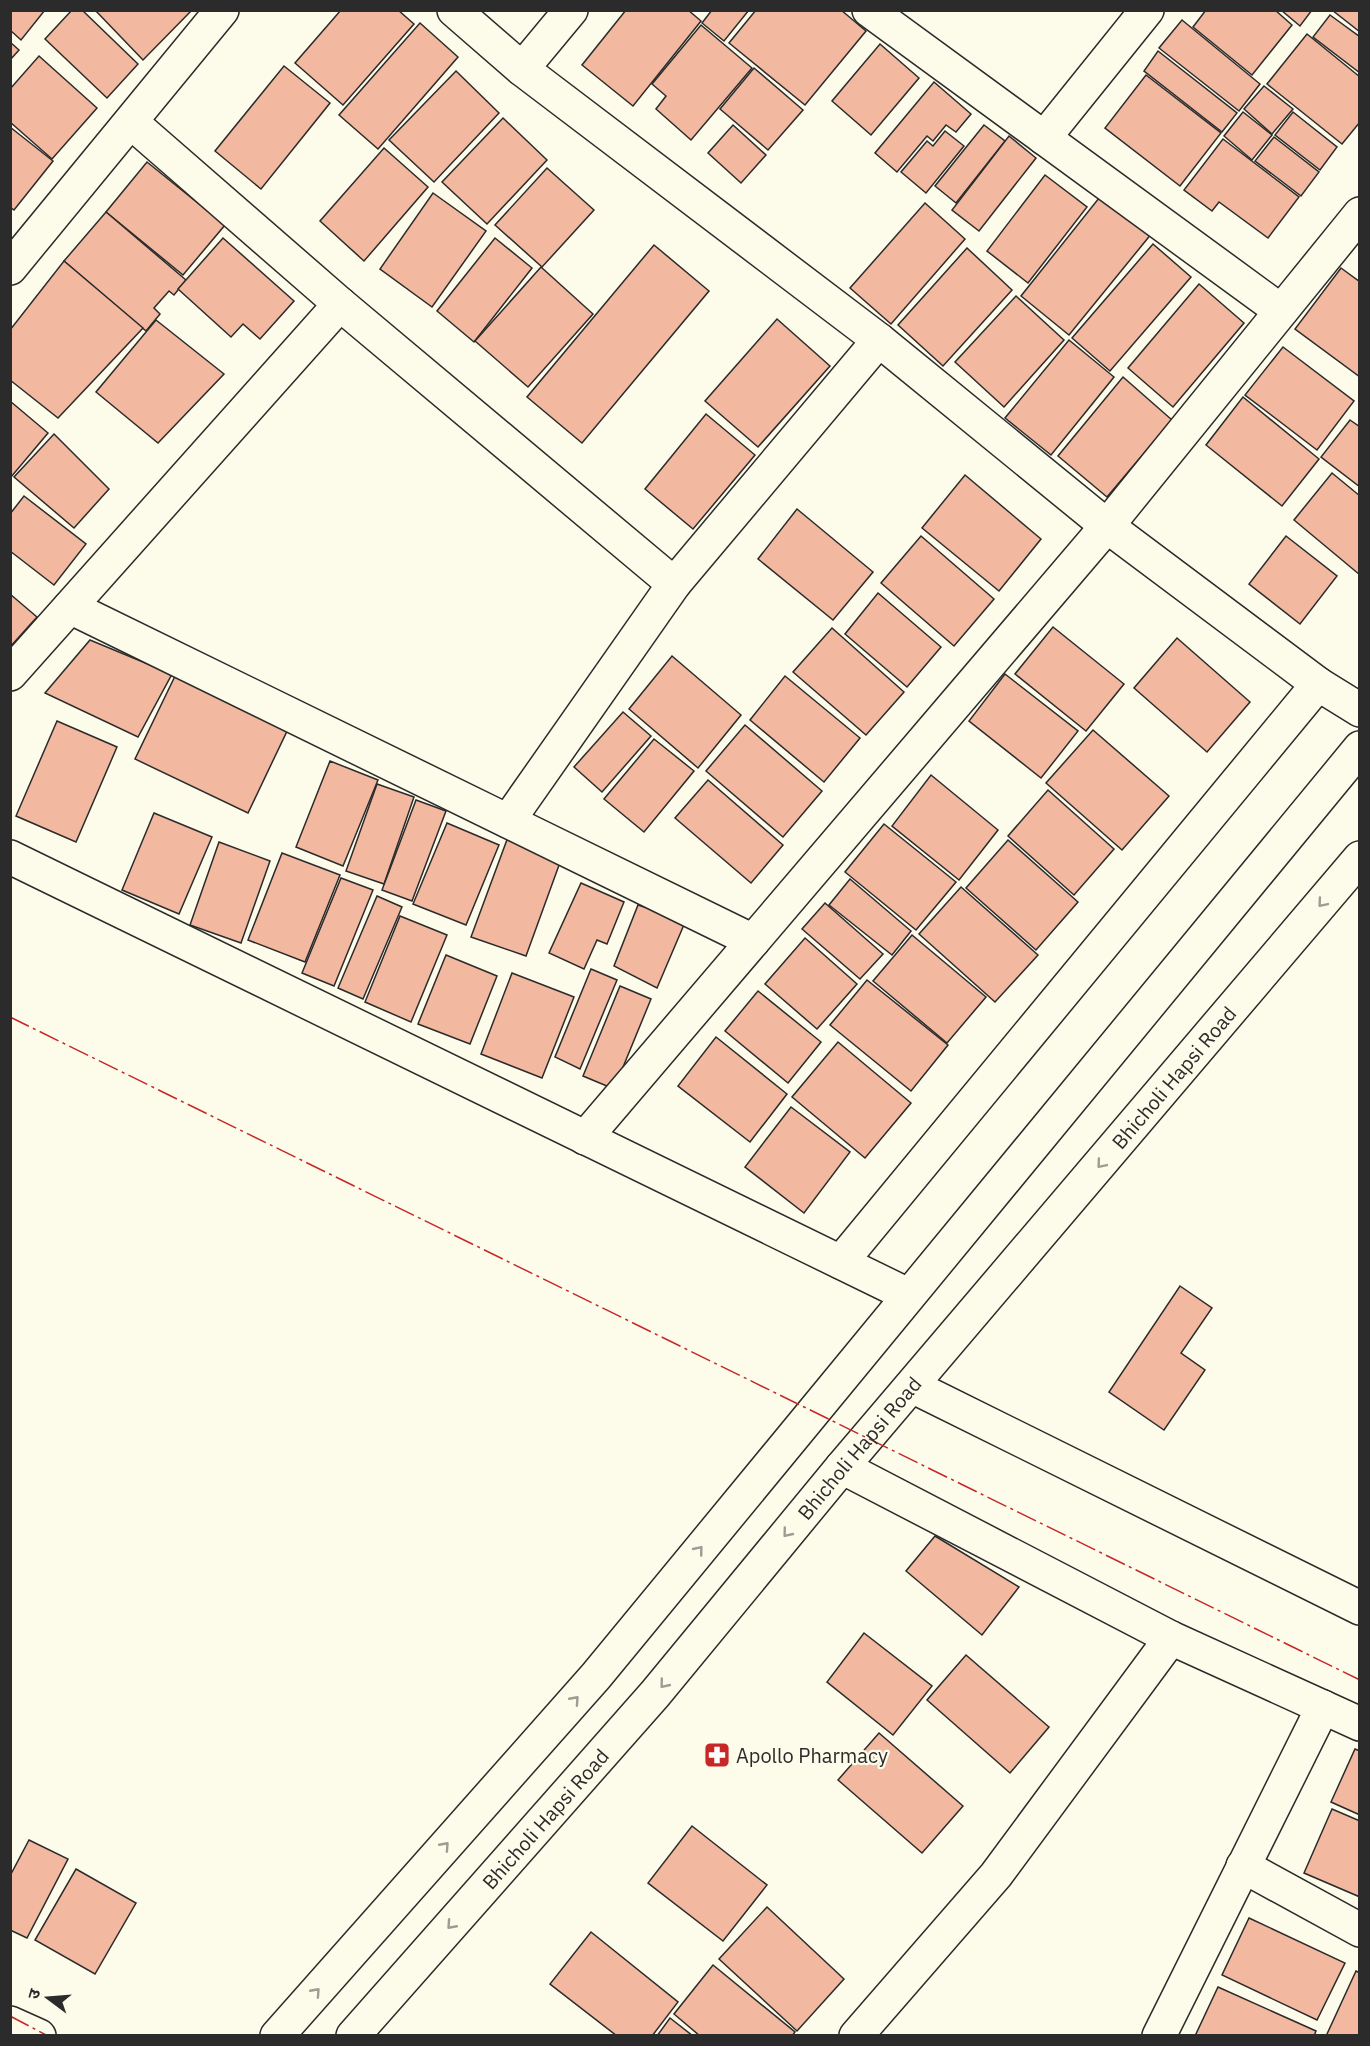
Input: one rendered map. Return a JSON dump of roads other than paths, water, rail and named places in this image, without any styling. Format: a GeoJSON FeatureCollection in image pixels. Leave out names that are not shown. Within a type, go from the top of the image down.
{"type":"FeatureCollection","features":[{"type":"Feature","properties":{"kind":"street"},"geometry":{"type":"LineString","coordinates":[[10,268],[222,10]]}},
{"type":"Feature","properties":{"kind":"street"},"geometry":{"type":"LineString","coordinates":[[454,10],[522,69],[879,340],[1107,526],[1318,684],[1359,710]]}},
{"type":"Feature","properties":{"kind":"street"},"geometry":{"type":"LineString","coordinates":[[522,69],[571,10]]}},
{"type":"Feature","properties":{"kind":"street"},"geometry":{"type":"LineString","coordinates":[[869,10],[1281,311]]}},
{"type":"Feature","properties":{"kind":"street"},"geometry":{"type":"LineString","coordinates":[[1044,138],[1147,10]]}},
{"type":"Feature","properties":{"kind":"street"},"geometry":{"type":"LineString","coordinates":[[131,122],[340,304],[674,584]]}},
{"type":"Feature","properties":{"kind":"street"},"geometry":{"type":"LineString","coordinates":[[585,1138],[1107,526],[1359,214]]}},
{"type":"Feature","properties":{"kind":"street"},"geometry":{"type":"LineString","coordinates":[[10,674],[340,304]]}},
{"type":"Feature","properties":{"kind":"street"},"geometry":{"type":"LineString","coordinates":[[508,821],[674,584],[879,340]]}},
{"type":"Feature","properties":{"kind":"street"},"geometry":{"type":"LineString","coordinates":[[70,607],[753,941]]}},
{"type":"Feature","properties":{"kind":"street"},"geometry":{"type":"LineString","coordinates":[[842,1262],[1318,684]]}},
{"type":"Feature","properties":{"kind":"street"},"geometry":{"type":"LineString","coordinates":[[277,2036],[596,1676],[1359,748]]}},
{"type":"Feature","properties":{"kind":"street"},"geometry":{"type":"LineString","coordinates":[[10,857],[908,1295]]}},
{"type":"Feature","properties":{"kind":"street","name":"Bhicholi Hapsi Road"},"geometry":{"type":"LineString","coordinates":[[353,2036],[655,1694],[842,1467],[1359,858]]}},
{"type":"Feature","properties":{"kind":"street"},"geometry":{"type":"LineString","coordinates":[[912,1386],[1359,1608]]}},
{"type":"Feature","properties":{"kind":"street"},"geometry":{"type":"LineString","coordinates":[[842,1467],[1171,1638],[1359,1724]]}},
{"type":"Feature","properties":{"kind":"street"},"geometry":{"type":"LineString","coordinates":[[856,2036],[996,1875],[1171,1638]]}},
{"type":"Feature","properties":{"kind":"street"},"geometry":{"type":"LineString","coordinates":[[1159,2036],[1323,1707]]}},
{"type":"Feature","properties":{"kind":"street"},"geometry":{"type":"LineString","coordinates":[[1243,1866],[1359,1930]]}},
{"type":"Feature","properties":{"kind":"street"},"geometry":{"type":"LineString","coordinates":[[10,2023],[39,2036]]}},
{"type":"Feature","properties":{"kind":"place","name":"Apollo Pharmacy"},"geometry":{"type":"Point","coordinates":[717,1755]}}]}
